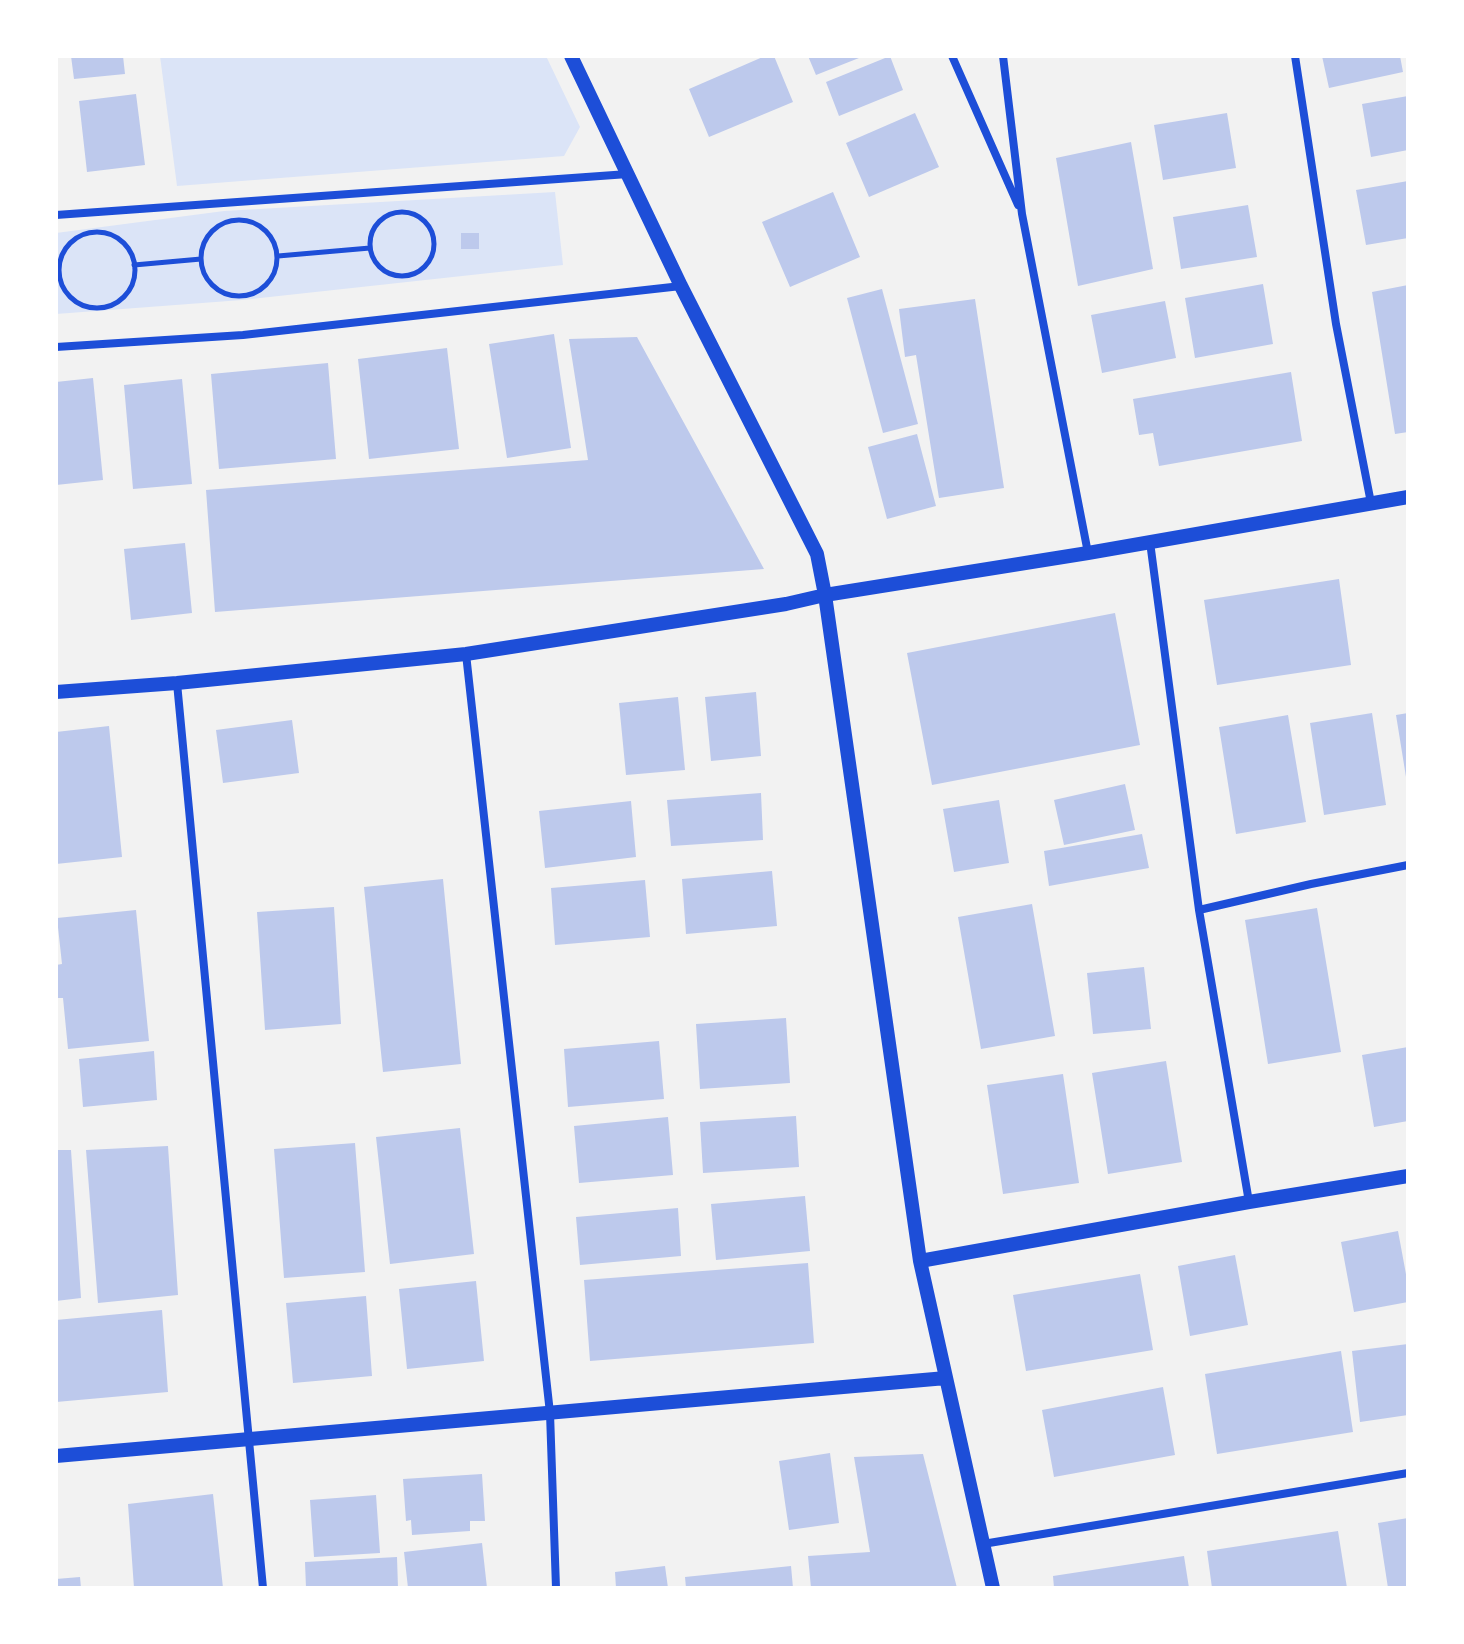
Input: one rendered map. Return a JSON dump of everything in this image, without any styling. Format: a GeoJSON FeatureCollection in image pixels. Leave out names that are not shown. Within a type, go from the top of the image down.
{"type":"FeatureCollection","features":[{"type":"Feature","properties":{"kind":"street"},"geometry":{"type":"LineString","coordinates":[[571,56],[681,286],[817,554],[920,1261],[993,1588]]}},
{"type":"Feature","properties":{"kind":"street"},"geometry":{"type":"LineString","coordinates":[[952,56],[1022,214]]}},
{"type":"Feature","properties":{"kind":"street"},"geometry":{"type":"LineString","coordinates":[[1003,56],[1022,214],[1088,553]]}},
{"type":"Feature","properties":{"kind":"street"},"geometry":{"type":"LineString","coordinates":[[1295,56],[1336,324],[1371,503]]}},
{"type":"Feature","properties":{"kind":"street"},"geometry":{"type":"LineString","coordinates":[[56,215],[628,174]]}},
{"type":"Feature","properties":{"kind":"street"},"geometry":{"type":"LineString","coordinates":[[56,347],[243,335],[681,286]]}},
{"type":"Feature","properties":{"kind":"street"},"geometry":{"type":"LineString","coordinates":[[56,692],[466,654],[786,604],[1408,497]]}},
{"type":"Feature","properties":{"kind":"street"},"geometry":{"type":"LineString","coordinates":[[1150,542],[1199,910],[1249,1202]]}},
{"type":"Feature","properties":{"kind":"street"},"geometry":{"type":"LineString","coordinates":[[466,654],[550,1413],[556,1588]]}},
{"type":"Feature","properties":{"kind":"street"},"geometry":{"type":"LineString","coordinates":[[177,683],[263,1588]]}},
{"type":"Feature","properties":{"kind":"street"},"geometry":{"type":"LineString","coordinates":[[1199,910],[1408,865]]}},
{"type":"Feature","properties":{"kind":"street"},"geometry":{"type":"LineString","coordinates":[[920,1261],[1408,1176]]}},
{"type":"Feature","properties":{"kind":"street"},"geometry":{"type":"LineString","coordinates":[[56,1456],[946,1378]]}},
{"type":"Feature","properties":{"kind":"street"},"geometry":{"type":"LineString","coordinates":[[983,1544],[1408,1473]]}},
{"type":"Feature","properties":{"kind":"path"},"geometry":{"type":"LineString","coordinates":[[407,212],[419,216],[434,237],[434,250],[429,262],[420,271],[408,276],[383,270],[370,248],[374,229],[382,219],[394,213],[407,212]]}},
{"type":"Feature","properties":{"kind":"path"},"geometry":{"type":"LineString","coordinates":[[241,219],[255,222],[267,231],[275,242],[278,256],[276,270],[269,282],[258,291],[237,296],[224,293],[212,285],[204,273],[201,259],[203,245],[210,233],[221,224],[241,219]]}},
{"type":"Feature","properties":{"kind":"path"},"geometry":{"type":"LineString","coordinates":[[94,232],[121,240],[130,252],[134,265],[134,279],[123,298],[111,305],[96,307],[71,297],[59,271],[69,245],[80,236],[94,232]]}},
{"type":"Feature","properties":{"kind":"path"},"geometry":{"type":"LineString","coordinates":[[278,256],[370,248]]}},
{"type":"Feature","properties":{"kind":"path"},"geometry":{"type":"LineString","coordinates":[[134,265],[201,259]]}},
{"type":"Feature","properties":{"kind":"shaded area"},"geometry":{"type":"Polygon","coordinates":[[[160,56],[546,56],[580,127],[564,156],[177,186],[160,56]]]}},
{"type":"Feature","properties":{"kind":"shaded area"},"geometry":{"type":"Polygon","coordinates":[[[555,192],[563,265],[242,300],[56,314],[56,233],[224,211],[555,192]]]}},
{"type":"Feature","properties":{"kind":"building"},"geometry":{"type":"Polygon","coordinates":[[[71,56],[123,56],[125,74],[74,79],[71,56]]]}},
{"type":"Feature","properties":{"kind":"building"},"geometry":{"type":"Polygon","coordinates":[[[765,56],[774,56],[793,102],[709,137],[689,89],[765,56]]]}},
{"type":"Feature","properties":{"kind":"building"},"geometry":{"type":"Polygon","coordinates":[[[808,56],[864,56],[816,75],[808,56]]]}},
{"type":"Feature","properties":{"kind":"building"},"geometry":{"type":"Polygon","coordinates":[[[890,56],[903,90],[839,116],[826,82],[890,56]]]}},
{"type":"Feature","properties":{"kind":"building"},"geometry":{"type":"Polygon","coordinates":[[[1322,56],[1400,56],[1403,72],[1329,88],[1322,56]]]}},
{"type":"Feature","properties":{"kind":"building"},"geometry":{"type":"Polygon","coordinates":[[[136,94],[145,165],[87,172],[79,101],[136,94]]]}},
{"type":"Feature","properties":{"kind":"building"},"geometry":{"type":"Polygon","coordinates":[[[1408,96],[1408,150],[1371,157],[1362,104],[1408,96]]]}},
{"type":"Feature","properties":{"kind":"building"},"geometry":{"type":"Polygon","coordinates":[[[915,113],[939,167],[869,197],[846,143],[915,113]]]}},
{"type":"Feature","properties":{"kind":"building"},"geometry":{"type":"Polygon","coordinates":[[[1227,113],[1236,168],[1163,180],[1154,125],[1227,113]]]}},
{"type":"Feature","properties":{"kind":"building"},"geometry":{"type":"Polygon","coordinates":[[[1131,142],[1153,269],[1078,286],[1056,158],[1131,142]]]}},
{"type":"Feature","properties":{"kind":"building"},"geometry":{"type":"Polygon","coordinates":[[[1408,181],[1408,238],[1366,245],[1356,190],[1408,181]]]}},
{"type":"Feature","properties":{"kind":"building"},"geometry":{"type":"Polygon","coordinates":[[[833,192],[860,257],[790,287],[762,222],[833,192]]]}},
{"type":"Feature","properties":{"kind":"building"},"geometry":{"type":"Polygon","coordinates":[[[1248,205],[1257,257],[1181,269],[1173,217],[1248,205]]]}},
{"type":"Feature","properties":{"kind":"building"},"geometry":{"type":"Polygon","coordinates":[[[461,233],[479,233],[479,249],[461,249],[461,233]]]}},
{"type":"Feature","properties":{"kind":"building"},"geometry":{"type":"Polygon","coordinates":[[[1263,284],[1273,344],[1195,358],[1185,298],[1263,284]]]}},
{"type":"Feature","properties":{"kind":"building"},"geometry":{"type":"Polygon","coordinates":[[[1408,285],[1408,432],[1395,434],[1372,292],[1408,285]]]}},
{"type":"Feature","properties":{"kind":"building"},"geometry":{"type":"Polygon","coordinates":[[[882,289],[918,424],[883,433],[847,298],[882,289]]]}},
{"type":"Feature","properties":{"kind":"building"},"geometry":{"type":"Polygon","coordinates":[[[975,299],[1004,488],[939,498],[916,355],[905,357],[899,309],[975,299]]]}},
{"type":"Feature","properties":{"kind":"building"},"geometry":{"type":"Polygon","coordinates":[[[1165,301],[1176,358],[1102,373],[1091,315],[1165,301]]]}},
{"type":"Feature","properties":{"kind":"building"},"geometry":{"type":"Polygon","coordinates":[[[554,334],[571,448],[507,458],[489,344],[554,334]]]}},
{"type":"Feature","properties":{"kind":"building"},"geometry":{"type":"Polygon","coordinates":[[[637,337],[764,569],[215,612],[206,490],[588,460],[569,339],[637,337]]]}},
{"type":"Feature","properties":{"kind":"building"},"geometry":{"type":"Polygon","coordinates":[[[447,348],[459,449],[369,459],[358,359],[447,348]]]}},
{"type":"Feature","properties":{"kind":"building"},"geometry":{"type":"Polygon","coordinates":[[[328,363],[336,459],[219,469],[211,374],[328,363]]]}},
{"type":"Feature","properties":{"kind":"building"},"geometry":{"type":"Polygon","coordinates":[[[1291,372],[1302,441],[1159,466],[1153,433],[1139,435],[1133,399],[1291,372]]]}},
{"type":"Feature","properties":{"kind":"building"},"geometry":{"type":"Polygon","coordinates":[[[93,378],[103,480],[56,485],[56,382],[93,378]]]}},
{"type":"Feature","properties":{"kind":"building"},"geometry":{"type":"Polygon","coordinates":[[[182,379],[192,484],[133,489],[124,385],[182,379]]]}},
{"type":"Feature","properties":{"kind":"building"},"geometry":{"type":"Polygon","coordinates":[[[917,434],[936,506],[887,519],[868,447],[917,434]]]}},
{"type":"Feature","properties":{"kind":"building"},"geometry":{"type":"Polygon","coordinates":[[[185,543],[192,613],[131,620],[124,549],[185,543]]]}},
{"type":"Feature","properties":{"kind":"building"},"geometry":{"type":"Polygon","coordinates":[[[1339,579],[1351,665],[1217,685],[1204,600],[1339,579]]]}},
{"type":"Feature","properties":{"kind":"building"},"geometry":{"type":"Polygon","coordinates":[[[1115,613],[1140,745],[932,785],[907,653],[1115,613]]]}},
{"type":"Feature","properties":{"kind":"building"},"geometry":{"type":"Polygon","coordinates":[[[756,692],[761,756],[711,761],[705,697],[756,692]]]}},
{"type":"Feature","properties":{"kind":"building"},"geometry":{"type":"Polygon","coordinates":[[[678,697],[685,770],[626,775],[619,703],[678,697]]]}},
{"type":"Feature","properties":{"kind":"building"},"geometry":{"type":"Polygon","coordinates":[[[1372,713],[1386,805],[1324,815],[1310,723],[1372,713]]]}},
{"type":"Feature","properties":{"kind":"building"},"geometry":{"type":"Polygon","coordinates":[[[1408,713],[1408,777],[1406,777],[1396,715],[1408,713]]]}},
{"type":"Feature","properties":{"kind":"building"},"geometry":{"type":"Polygon","coordinates":[[[1288,715],[1306,822],[1236,834],[1219,727],[1288,715]]]}},
{"type":"Feature","properties":{"kind":"building"},"geometry":{"type":"Polygon","coordinates":[[[292,720],[299,773],[223,783],[216,730],[292,720]]]}},
{"type":"Feature","properties":{"kind":"building"},"geometry":{"type":"Polygon","coordinates":[[[109,726],[122,857],[56,864],[56,732],[109,726]]]}},
{"type":"Feature","properties":{"kind":"building"},"geometry":{"type":"Polygon","coordinates":[[[1125,784],[1135,830],[1064,845],[1054,800],[1125,784]]]}},
{"type":"Feature","properties":{"kind":"building"},"geometry":{"type":"Polygon","coordinates":[[[761,793],[763,840],[671,846],[667,800],[761,793]]]}},
{"type":"Feature","properties":{"kind":"building"},"geometry":{"type":"Polygon","coordinates":[[[999,800],[1009,863],[954,872],[943,809],[999,800]]]}},
{"type":"Feature","properties":{"kind":"building"},"geometry":{"type":"Polygon","coordinates":[[[631,801],[636,857],[545,868],[539,811],[631,801]]]}},
{"type":"Feature","properties":{"kind":"building"},"geometry":{"type":"Polygon","coordinates":[[[1142,834],[1149,868],[1049,886],[1044,851],[1142,834]]]}},
{"type":"Feature","properties":{"kind":"building"},"geometry":{"type":"Polygon","coordinates":[[[772,871],[777,926],[686,934],[682,879],[772,871]]]}},
{"type":"Feature","properties":{"kind":"building"},"geometry":{"type":"Polygon","coordinates":[[[443,879],[461,1064],[383,1072],[364,887],[443,879]]]}},
{"type":"Feature","properties":{"kind":"building"},"geometry":{"type":"Polygon","coordinates":[[[645,880],[650,937],[555,945],[551,888],[645,880]]]}},
{"type":"Feature","properties":{"kind":"building"},"geometry":{"type":"Polygon","coordinates":[[[1032,904],[1055,1036],[981,1049],[958,917],[1032,904]]]}},
{"type":"Feature","properties":{"kind":"building"},"geometry":{"type":"Polygon","coordinates":[[[334,907],[341,1024],[265,1030],[257,912],[334,907]]]}},
{"type":"Feature","properties":{"kind":"building"},"geometry":{"type":"Polygon","coordinates":[[[1317,908],[1341,1052],[1268,1064],[1245,920],[1317,908]]]}},
{"type":"Feature","properties":{"kind":"building"},"geometry":{"type":"Polygon","coordinates":[[[136,910],[149,1041],[68,1049],[63,998],[56,998],[56,965],[62,964],[57,918],[136,910]]]}},
{"type":"Feature","properties":{"kind":"building"},"geometry":{"type":"Polygon","coordinates":[[[1144,967],[1151,1029],[1093,1034],[1087,973],[1144,967]]]}},
{"type":"Feature","properties":{"kind":"building"},"geometry":{"type":"Polygon","coordinates":[[[786,1018],[790,1083],[700,1089],[696,1024],[786,1018]]]}},
{"type":"Feature","properties":{"kind":"building"},"geometry":{"type":"Polygon","coordinates":[[[659,1041],[664,1099],[568,1107],[564,1049],[659,1041]]]}},
{"type":"Feature","properties":{"kind":"building"},"geometry":{"type":"Polygon","coordinates":[[[1408,1047],[1408,1121],[1374,1127],[1362,1055],[1408,1047]]]}},
{"type":"Feature","properties":{"kind":"building"},"geometry":{"type":"Polygon","coordinates":[[[154,1051],[157,1100],[83,1107],[79,1059],[154,1051]]]}},
{"type":"Feature","properties":{"kind":"building"},"geometry":{"type":"Polygon","coordinates":[[[1166,1061],[1182,1162],[1108,1174],[1092,1073],[1166,1061]]]}},
{"type":"Feature","properties":{"kind":"building"},"geometry":{"type":"Polygon","coordinates":[[[1063,1074],[1079,1183],[1003,1194],[987,1085],[1063,1074]]]}},
{"type":"Feature","properties":{"kind":"building"},"geometry":{"type":"Polygon","coordinates":[[[796,1116],[799,1167],[703,1173],[700,1122],[796,1116]]]}},
{"type":"Feature","properties":{"kind":"building"},"geometry":{"type":"Polygon","coordinates":[[[668,1117],[673,1175],[579,1183],[574,1126],[668,1117]]]}},
{"type":"Feature","properties":{"kind":"building"},"geometry":{"type":"Polygon","coordinates":[[[460,1128],[474,1254],[390,1264],[376,1137],[460,1128]]]}},
{"type":"Feature","properties":{"kind":"building"},"geometry":{"type":"Polygon","coordinates":[[[355,1143],[365,1272],[284,1278],[274,1149],[355,1143]]]}},
{"type":"Feature","properties":{"kind":"building"},"geometry":{"type":"Polygon","coordinates":[[[168,1146],[178,1295],[98,1303],[86,1150],[168,1146]]]}},
{"type":"Feature","properties":{"kind":"building"},"geometry":{"type":"Polygon","coordinates":[[[56,1150],[71,1150],[81,1298],[56,1301],[56,1150]]]}},
{"type":"Feature","properties":{"kind":"building"},"geometry":{"type":"Polygon","coordinates":[[[805,1196],[810,1251],[716,1260],[711,1204],[805,1196]]]}},
{"type":"Feature","properties":{"kind":"building"},"geometry":{"type":"Polygon","coordinates":[[[678,1208],[681,1256],[580,1265],[576,1217],[678,1208]]]}},
{"type":"Feature","properties":{"kind":"building"},"geometry":{"type":"Polygon","coordinates":[[[1398,1231],[1408,1302],[1354,1312],[1341,1242],[1398,1231]]]}},
{"type":"Feature","properties":{"kind":"building"},"geometry":{"type":"Polygon","coordinates":[[[1235,1255],[1248,1325],[1190,1336],[1178,1266],[1235,1255]]]}},
{"type":"Feature","properties":{"kind":"building"},"geometry":{"type":"Polygon","coordinates":[[[808,1263],[814,1343],[590,1361],[584,1280],[808,1263]]]}},
{"type":"Feature","properties":{"kind":"building"},"geometry":{"type":"Polygon","coordinates":[[[1140,1274],[1153,1350],[1026,1371],[1013,1295],[1140,1274]]]}},
{"type":"Feature","properties":{"kind":"building"},"geometry":{"type":"Polygon","coordinates":[[[476,1281],[484,1361],[407,1369],[399,1289],[476,1281]]]}},
{"type":"Feature","properties":{"kind":"building"},"geometry":{"type":"Polygon","coordinates":[[[366,1296],[372,1376],[293,1383],[286,1303],[366,1296]]]}},
{"type":"Feature","properties":{"kind":"building"},"geometry":{"type":"Polygon","coordinates":[[[162,1310],[168,1392],[56,1402],[56,1320],[162,1310]]]}},
{"type":"Feature","properties":{"kind":"building"},"geometry":{"type":"Polygon","coordinates":[[[1408,1344],[1408,1415],[1360,1422],[1352,1351],[1408,1344]]]}},
{"type":"Feature","properties":{"kind":"building"},"geometry":{"type":"Polygon","coordinates":[[[1341,1351],[1353,1432],[1217,1454],[1205,1374],[1341,1351]]]}},
{"type":"Feature","properties":{"kind":"building"},"geometry":{"type":"Polygon","coordinates":[[[1163,1387],[1175,1455],[1054,1477],[1042,1410],[1163,1387]]]}},
{"type":"Feature","properties":{"kind":"building"},"geometry":{"type":"Polygon","coordinates":[[[830,1453],[839,1523],[789,1530],[779,1461],[830,1453]]]}},
{"type":"Feature","properties":{"kind":"building"},"geometry":{"type":"Polygon","coordinates":[[[923,1454],[957,1588],[811,1588],[808,1556],[870,1552],[854,1457],[923,1454]]]}},
{"type":"Feature","properties":{"kind":"building"},"geometry":{"type":"Polygon","coordinates":[[[482,1474],[485,1521],[470,1521],[470,1531],[412,1535],[411,1520],[406,1521],[403,1479],[482,1474]]]}},
{"type":"Feature","properties":{"kind":"building"},"geometry":{"type":"Polygon","coordinates":[[[213,1494],[223,1588],[134,1588],[128,1504],[213,1494]]]}},
{"type":"Feature","properties":{"kind":"building"},"geometry":{"type":"Polygon","coordinates":[[[376,1495],[380,1553],[314,1557],[310,1500],[376,1495]]]}},
{"type":"Feature","properties":{"kind":"building"},"geometry":{"type":"Polygon","coordinates":[[[1408,1518],[1408,1588],[1388,1588],[1378,1523],[1408,1518]]]}},
{"type":"Feature","properties":{"kind":"building"},"geometry":{"type":"Polygon","coordinates":[[[1338,1531],[1347,1588],[1212,1588],[1207,1551],[1338,1531]]]}},
{"type":"Feature","properties":{"kind":"building"},"geometry":{"type":"Polygon","coordinates":[[[482,1543],[487,1588],[408,1588],[404,1552],[482,1543]]]}},
{"type":"Feature","properties":{"kind":"building"},"geometry":{"type":"Polygon","coordinates":[[[1184,1556],[1189,1588],[1054,1588],[1053,1576],[1184,1556]]]}},
{"type":"Feature","properties":{"kind":"building"},"geometry":{"type":"Polygon","coordinates":[[[397,1557],[398,1588],[306,1588],[305,1562],[397,1557]]]}},
{"type":"Feature","properties":{"kind":"building"},"geometry":{"type":"Polygon","coordinates":[[[665,1566],[668,1588],[616,1588],[615,1572],[665,1566]]]}},
{"type":"Feature","properties":{"kind":"building"},"geometry":{"type":"Polygon","coordinates":[[[791,1566],[793,1588],[686,1588],[685,1577],[791,1566]]]}},
{"type":"Feature","properties":{"kind":"building"},"geometry":{"type":"Polygon","coordinates":[[[80,1577],[81,1588],[56,1588],[56,1579],[80,1577]]]}}]}
